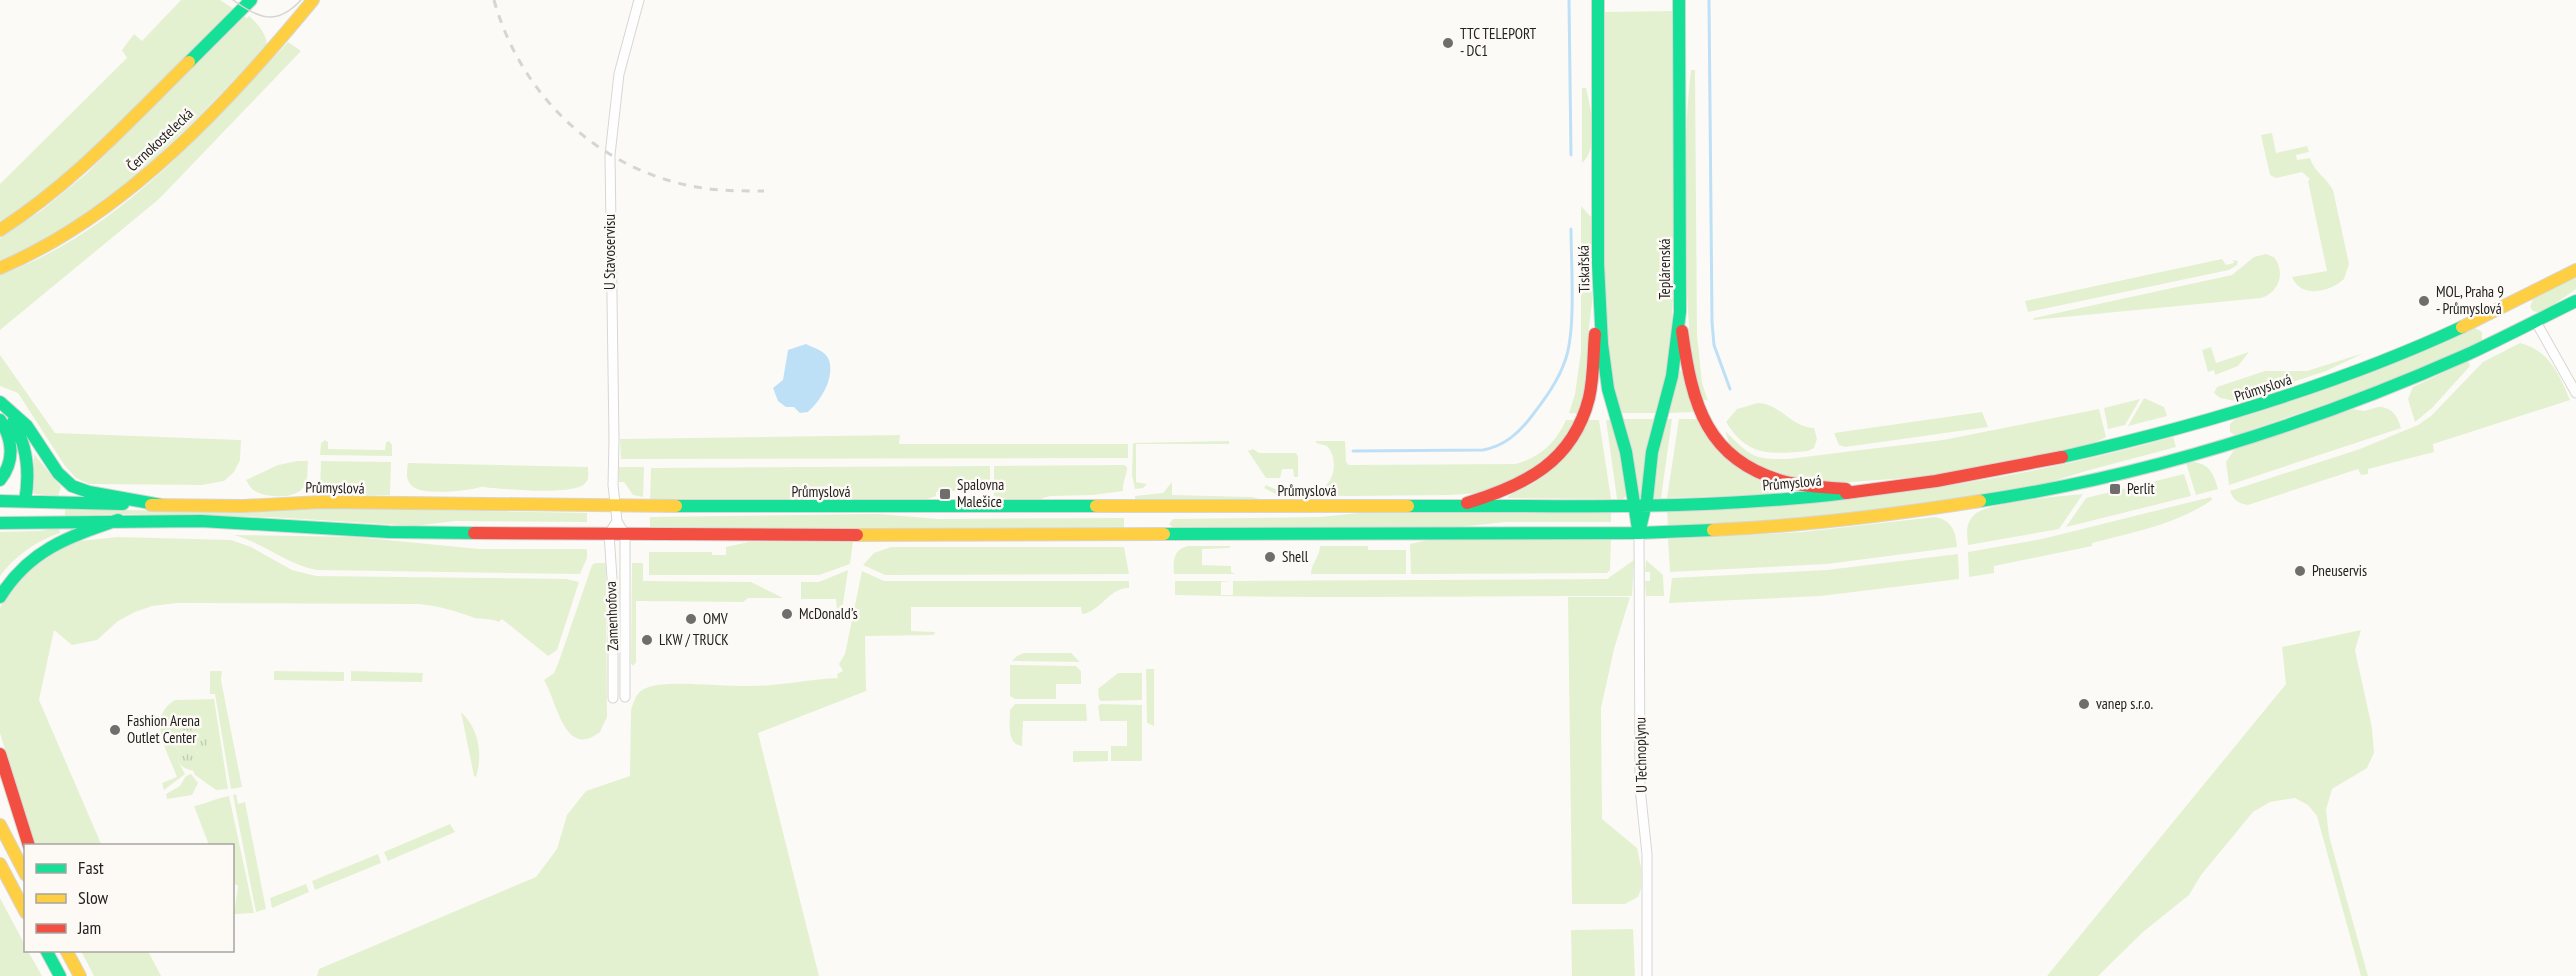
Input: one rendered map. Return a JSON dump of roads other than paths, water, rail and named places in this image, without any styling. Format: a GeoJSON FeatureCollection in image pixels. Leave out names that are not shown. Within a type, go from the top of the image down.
{"type":"FeatureCollection","features":[{"type":"Feature","properties":{"kind":"main road"},"geometry":{"type":"LineString","coordinates":[[0,230],[34,208],[74,176],[251,0]]}},
{"type":"Feature","properties":{"kind":"main road","name":"Černokostelecká"},"geometry":{"type":"LineString","coordinates":[[0,268],[65,236],[123,195],[226,98],[313,0]]}},
{"type":"Feature","properties":{"kind":"main road","name":"Tiskařská"},"geometry":{"type":"LineString","coordinates":[[1598,0],[1598,264],[1604,369],[1640,505]]}},
{"type":"Feature","properties":{"kind":"main road","name":"Teplárenská"},"geometry":{"type":"LineString","coordinates":[[1639,533],[1640,505],[1672,376],[1680,312],[1679,0]]}},
{"type":"Feature","properties":{"kind":"main road"},"geometry":{"type":"LineString","coordinates":[[1458,505],[1501,493],[1532,478],[1558,456],[1576,432],[1584,416],[1591,387],[1598,264]]}},
{"type":"Feature","properties":{"kind":"main road","name":"Průmyslová"},"geometry":{"type":"LineString","coordinates":[[0,501],[243,506],[321,502],[617,507],[1640,505],[1752,501],[1869,492],[1985,474],[2079,455],[2245,410],[2422,344],[2502,308],[2576,270]]}},
{"type":"Feature","properties":{"kind":"main road"},"geometry":{"type":"LineString","coordinates":[[0,523],[118,520],[242,523],[389,532],[913,536],[1639,533],[1790,527],[1888,517],[1979,504],[2112,476],[2213,449],[2314,417],[2415,378],[2576,301]]}},
{"type":"Feature","properties":{"kind":"main road"},"geometry":{"type":"LineString","coordinates":[[1680,312],[1694,401],[1706,424],[1727,450],[1754,470],[1786,482],[1869,492]]}},
{"type":"Feature","properties":{"kind":"main road"},"geometry":{"type":"LineString","coordinates":[[0,404],[16,426],[26,450],[28,477],[25,501],[18,511],[0,514]]}},
{"type":"Feature","properties":{"kind":"main road"},"geometry":{"type":"LineString","coordinates":[[0,404],[27,426],[58,473],[72,486],[89,492],[161,505]]}},
{"type":"Feature","properties":{"kind":"main road"},"geometry":{"type":"LineString","coordinates":[[0,420],[8,433],[11,452],[8,470],[0,480]]}},
{"type":"Feature","properties":{"kind":"main road"},"geometry":{"type":"LineString","coordinates":[[0,597],[20,568],[46,547],[118,520]]}},
{"type":"Feature","properties":{"kind":"main road"},"geometry":{"type":"LineString","coordinates":[[0,754],[28,844]]}},
{"type":"Feature","properties":{"kind":"main road"},"geometry":{"type":"LineString","coordinates":[[0,825],[24,871]]}},
{"type":"Feature","properties":{"kind":"main road"},"geometry":{"type":"LineString","coordinates":[[0,864],[24,909]]}},
{"type":"Feature","properties":{"kind":"main road"},"geometry":{"type":"LineString","coordinates":[[0,870],[12,888]]}},
{"type":"Feature","properties":{"kind":"main road"},"geometry":{"type":"LineString","coordinates":[[47,952],[60,976]]}},
{"type":"Feature","properties":{"kind":"main road"},"geometry":{"type":"LineString","coordinates":[[67,952],[80,976]]}},
{"type":"Feature","properties":{"kind":"main road"},"geometry":{"type":"LineString","coordinates":[[74,952],[85,976]]}},
{"type":"Feature","properties":{"kind":"street","name":"U Stavoservisu"},"geometry":{"type":"LineString","coordinates":[[617,521],[612,452],[614,440],[610,155],[619,74],[639,0]]}},
{"type":"Feature","properties":{"kind":"street"},"geometry":{"type":"LineString","coordinates":[[2536,322],[2576,393]]}},
{"type":"Feature","properties":{"kind":"street"},"geometry":{"type":"LineString","coordinates":[[609,534],[617,521],[625,535]]}},
{"type":"Feature","properties":{"kind":"street","name":"U Technoplynu"},"geometry":{"type":"LineString","coordinates":[[1639,533],[1640,788],[1647,854],[1647,976]]}},
{"type":"Feature","properties":{"kind":"street","name":"Zamenhofova"},"geometry":{"type":"LineString","coordinates":[[609,534],[613,593],[613,698]]}},
{"type":"Feature","properties":{"kind":"street","name":"Zamenhofova"},"geometry":{"type":"LineString","coordinates":[[625,535],[625,697]]}},
{"type":"Feature","properties":{"kind":"water"},"geometry":{"type":"Polygon","coordinates":[[[806,344],[825,354],[829,360],[830,375],[817,402],[808,412],[800,413],[794,407],[786,407],[778,401],[773,388],[783,380],[788,350],[806,344]]]}},
{"type":"Feature","properties":{"kind":"waterway"},"geometry":{"type":"LineString","coordinates":[[1569,0],[1571,155]]}},
{"type":"Feature","properties":{"kind":"waterway"},"geometry":{"type":"LineString","coordinates":[[1709,0],[1712,322],[1714,345],[1730,389]]}},
{"type":"Feature","properties":{"kind":"waterway"},"geometry":{"type":"LineString","coordinates":[[1353,451],[1483,450],[1504,442],[1521,429],[1551,389],[1566,358],[1572,312],[1571,229]]}},
{"type":"Feature","properties":{"kind":"tram line"},"geometry":{"type":"LineString","coordinates":[[233,0],[251,12],[268,17],[284,14],[301,0]]}},
{"type":"Feature","properties":{"kind":"railway"},"geometry":{"type":"LineString","coordinates":[[494,0],[506,34],[522,66],[543,95],[567,121],[594,144],[624,162],[656,176],[691,186],[764,191]]}},
{"type":"Feature","properties":{"kind":"place","name":"TTC TELEPORT - DC1"},"geometry":{"type":"Point","coordinates":[1448,43]}},
{"type":"Feature","properties":{"kind":"place","name":"MOL, Praha 9 - Průmyslová"},"geometry":{"type":"Point","coordinates":[2424,301]}},
{"type":"Feature","properties":{"kind":"place","name":"Perlit"},"geometry":{"type":"Point","coordinates":[2115,489]}},
{"type":"Feature","properties":{"kind":"place","name":"Spalovna Malešice"},"geometry":{"type":"Point","coordinates":[945,494]}},
{"type":"Feature","properties":{"kind":"place","name":"Shell"},"geometry":{"type":"Point","coordinates":[1270,557]}},
{"type":"Feature","properties":{"kind":"place","name":"Pneuservis"},"geometry":{"type":"Point","coordinates":[2300,571]}},
{"type":"Feature","properties":{"kind":"place","name":"McDonald's"},"geometry":{"type":"Point","coordinates":[787,614]}},
{"type":"Feature","properties":{"kind":"place","name":"OMV"},"geometry":{"type":"Point","coordinates":[691,619]}},
{"type":"Feature","properties":{"kind":"place","name":"LKW / TRUCK"},"geometry":{"type":"Point","coordinates":[647,640]}},
{"type":"Feature","properties":{"kind":"place","name":"vanep s.r.o."},"geometry":{"type":"Point","coordinates":[2084,704]}},
{"type":"Feature","properties":{"kind":"place","name":"Fashion Arena Outlet Center"},"geometry":{"type":"Point","coordinates":[115,730]}}]}
